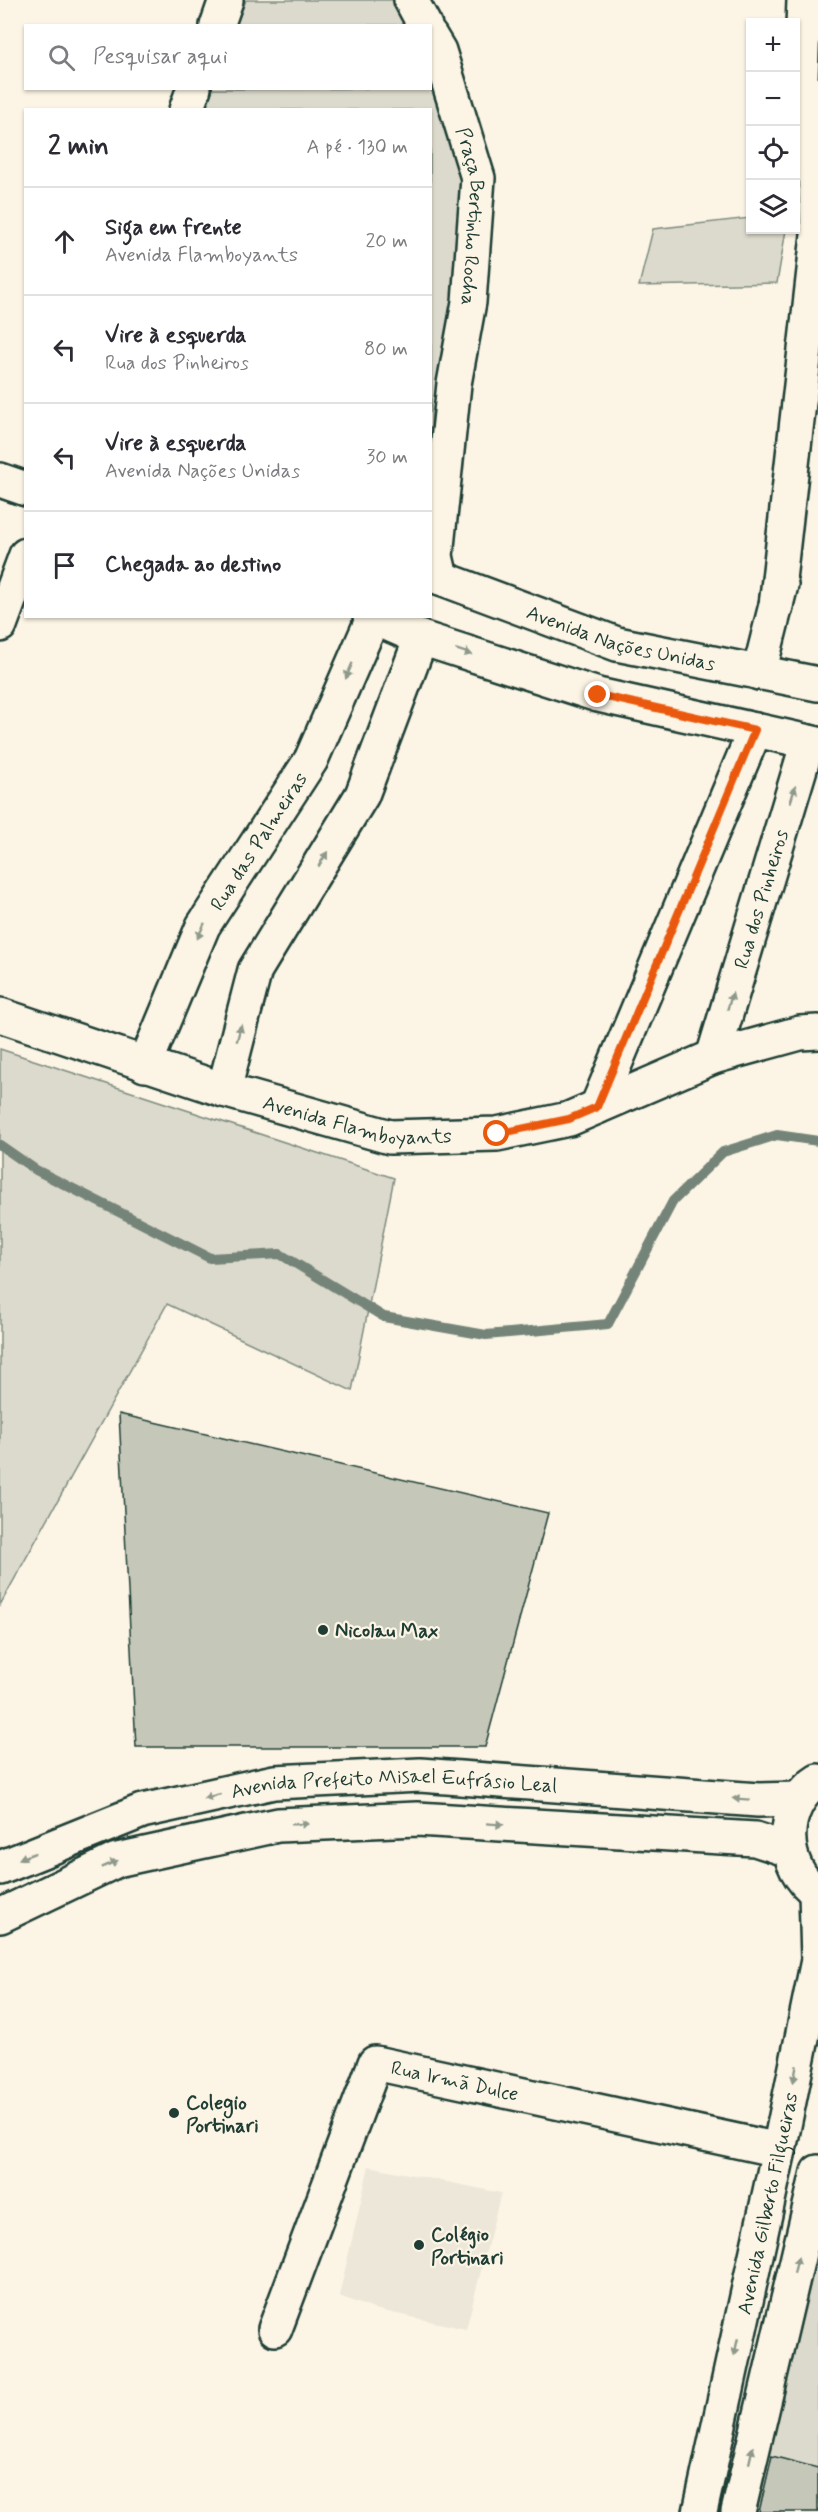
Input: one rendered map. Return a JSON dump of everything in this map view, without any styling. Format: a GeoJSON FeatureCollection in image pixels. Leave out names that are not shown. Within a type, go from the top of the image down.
{"type":"FeatureCollection","features":[{"type":"Feature","properties":{"kind":"street"},"geometry":{"type":"LineString","coordinates":[[218,24],[226,0]]}},
{"type":"Feature","properties":{"kind":"street"},"geometry":{"type":"LineString","coordinates":[[411,0],[424,24]]}},
{"type":"Feature","properties":{"kind":"street"},"geometry":{"type":"LineString","coordinates":[[776,606],[818,235],[815,173],[801,78],[804,0]]}},
{"type":"Feature","properties":{"kind":"street","name":"Praça Bertinho Rocha"},"geometry":{"type":"LineString","coordinates":[[432,39],[439,51],[478,178],[469,302],[454,384],[437,544],[436,576]]}},
{"type":"Feature","properties":{"kind":"street"},"geometry":{"type":"LineString","coordinates":[[187,108],[193,90]]}},
{"type":"Feature","properties":{"kind":"street"},"geometry":{"type":"LineString","coordinates":[[759,673],[818,429]]}},
{"type":"Feature","properties":{"kind":"street"},"geometry":{"type":"LineString","coordinates":[[0,480],[24,488]]}},
{"type":"Feature","properties":{"kind":"street"},"geometry":{"type":"LineString","coordinates":[[0,625],[24,560]]}},
{"type":"Feature","properties":{"kind":"street","name":"Avenida Nações Unidas"},"geometry":{"type":"LineString","coordinates":[[436,576],[617,644],[818,684]]}},
{"type":"Feature","properties":{"kind":"street","name":"Rua das Palmeiras"},"geometry":{"type":"LineString","coordinates":[[145,1065],[203,926],[311,760],[371,618]]}},
{"type":"Feature","properties":{"kind":"street"},"geometry":{"type":"LineString","coordinates":[[373,618],[421,638],[598,695],[813,743]]}},
{"type":"Feature","properties":{"kind":"street"},"geometry":{"type":"LineString","coordinates":[[224,1090],[255,970],[362,795],[421,638]]}},
{"type":"Feature","properties":{"kind":"street"},"geometry":{"type":"LineString","coordinates":[[597,1107],[755,730]]}},
{"type":"Feature","properties":{"kind":"street","name":"Rua dos Pinheiros"},"geometry":{"type":"LineString","coordinates":[[713,1057],[813,743]]}},
{"type":"Feature","properties":{"kind":"street","name":"Avenida Flamboyants"},"geometry":{"type":"LineString","coordinates":[[0,1015],[224,1090],[390,1137],[497,1134],[569,1119],[713,1057],[800,1033],[818,1032]]}},
{"type":"Feature","properties":{"kind":"street"},"geometry":{"type":"LineString","coordinates":[[417,1819],[420,1775]]}},
{"type":"Feature","properties":{"kind":"street","name":"Avenida Prefeito Misael Eufrásio Leal"},"geometry":{"type":"LineString","coordinates":[[0,1868],[142,1811],[274,1782],[420,1775],[758,1800],[808,1790]]}},
{"type":"Feature","properties":{"kind":"street"},"geometry":{"type":"LineString","coordinates":[[808,1790],[788,1831],[789,1850],[798,1875],[817,1892]]}},
{"type":"Feature","properties":{"kind":"street","name":"Avenida Prefeito Misael Eufrásio Leal"},"geometry":{"type":"LineString","coordinates":[[0,1916],[117,1860],[278,1825],[417,1819],[755,1839],[789,1850]]}},
{"type":"Feature","properties":{"kind":"street","name":"Avenida Gilberto Filgueiras"},"geometry":{"type":"LineString","coordinates":[[700,2512],[818,1959],[817,1892]]}},
{"type":"Feature","properties":{"kind":"street","name":"Rua Irmã Dulce"},"geometry":{"type":"LineString","coordinates":[[275,2329],[375,2063],[779,2150]]}},
{"type":"Feature","properties":{"kind":"street","name":"Avenida Gilberto Filgueiras"},"geometry":{"type":"LineString","coordinates":[[738,2512],[818,2172]]}},
{"type":"Feature","properties":{"kind":"shaded area"},"geometry":{"type":"Polygon","coordinates":[[[246,0],[394,0],[407,24],[237,24],[246,0]]]}},
{"type":"Feature","properties":{"kind":"shaded area"},"geometry":{"type":"Polygon","coordinates":[[[432,68],[451,103],[463,185],[461,308],[432,457],[432,108],[206,108],[213,90],[432,90],[432,68]]]}},
{"type":"Feature","properties":{"kind":"shaded area"},"geometry":{"type":"Polygon","coordinates":[[[746,218],[746,234],[785,234],[777,283],[639,286],[653,229],[746,218]]]}},
{"type":"Feature","properties":{"kind":"shaded area"},"geometry":{"type":"Polygon","coordinates":[[[0,1049],[394,1178],[352,1391],[167,1304],[0,1605],[0,1049]]]}},
{"type":"Feature","properties":{"kind":"shaded area","name":"Colégio Portinari"},"geometry":{"type":"Polygon","coordinates":[[[369,2166],[501,2193],[466,2329],[374,2309],[339,2296],[369,2166]]]}},
{"type":"Feature","properties":{"kind":"shaded area"},"geometry":{"type":"Polygon","coordinates":[[[818,2217],[818,2512],[752,2512],[818,2217]]]}},
{"type":"Feature","properties":{"kind":"building","name":"Nicolau Max"},"geometry":{"type":"Polygon","coordinates":[[[119,1414],[548,1513],[485,1747],[136,1747],[119,1414]]]}},
{"type":"Feature","properties":{"kind":"building"},"geometry":{"type":"Polygon","coordinates":[[[772,2456],[818,2468],[818,2512],[759,2512],[772,2456]]]}},
{"type":"Feature","properties":{"kind":"waterway"},"geometry":{"type":"LineString","coordinates":[[0,1145],[36,1170],[210,1258],[280,1254],[384,1317],[486,1335],[608,1324],[673,1201],[723,1152],[777,1135],[818,1141]]}},
{"type":"Feature","properties":{"kind":"place","name":"Nicolau Max"},"geometry":{"type":"Point","coordinates":[323,1630]}},
{"type":"Feature","properties":{"kind":"place","name":"Colegio Portinari"},"geometry":{"type":"Point","coordinates":[174,2113]}},
{"type":"Feature","properties":{"kind":"place","name":"Colégio Portinari"},"geometry":{"type":"Point","coordinates":[419,2245]}},
{"type":"Feature","properties":{"kind":"route"},"geometry":{"type":"LineString","coordinates":[[497,1134],[569,1119],[597,1107],[755,730],[598,695]]}}]}
